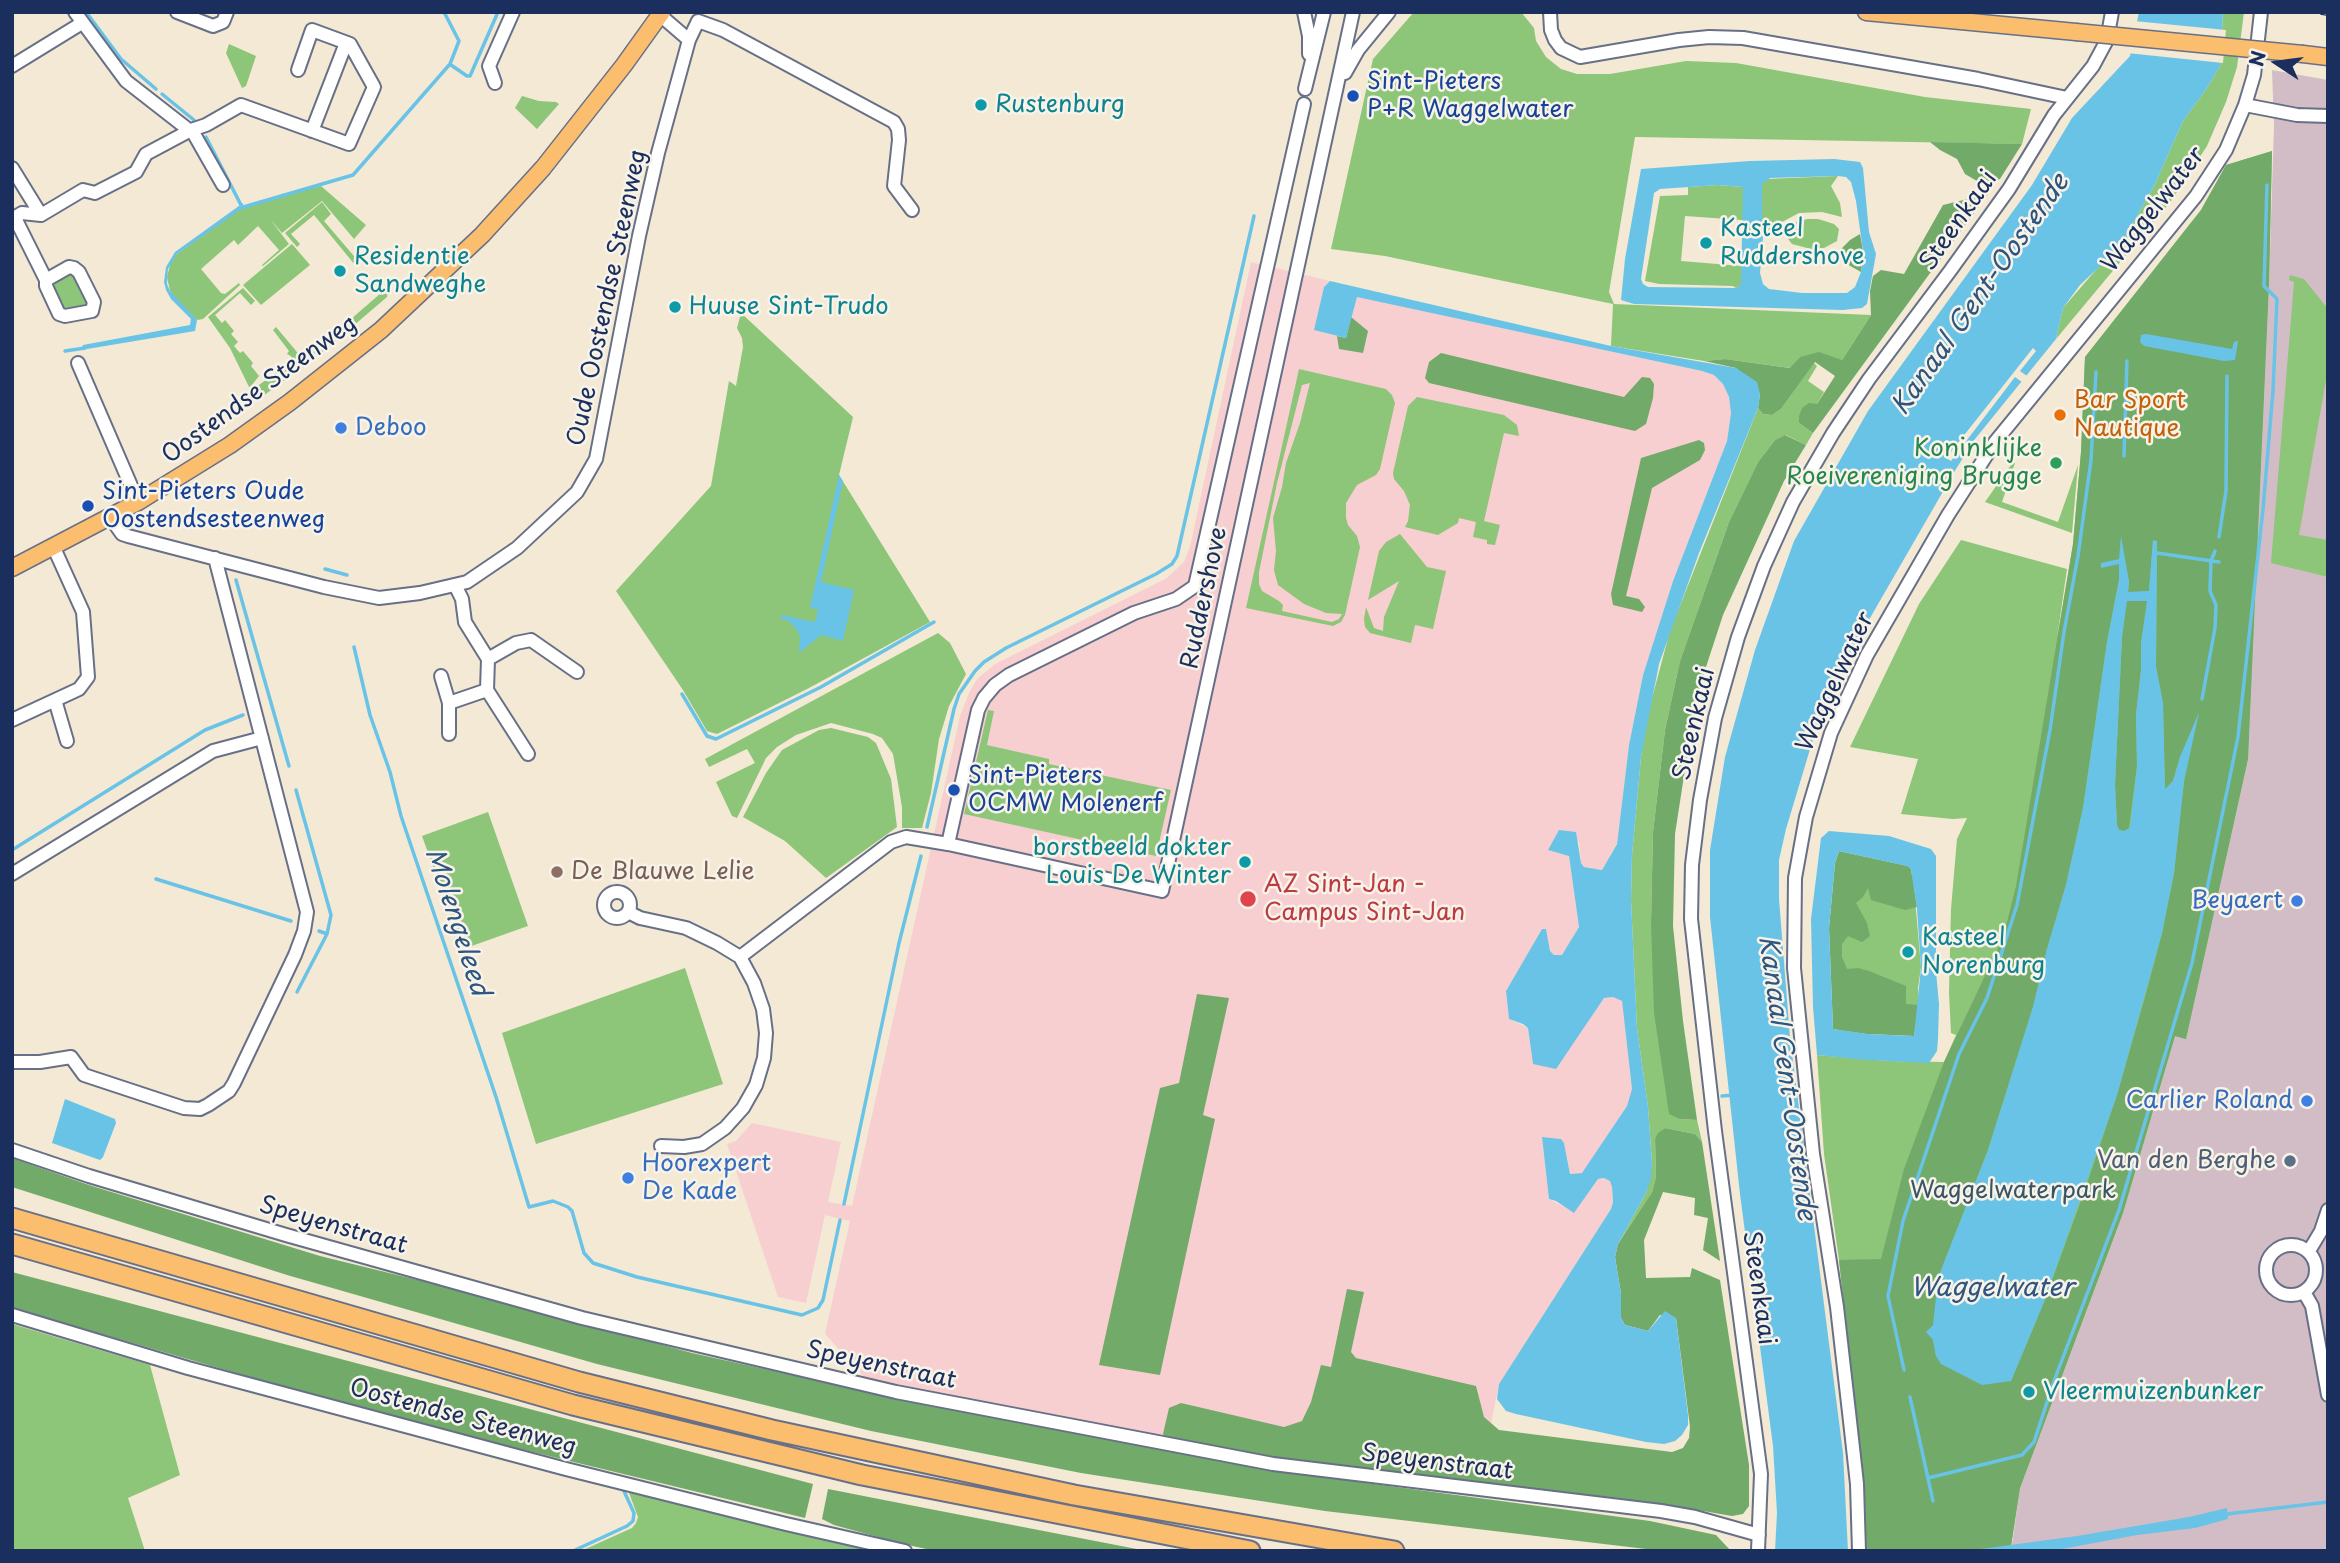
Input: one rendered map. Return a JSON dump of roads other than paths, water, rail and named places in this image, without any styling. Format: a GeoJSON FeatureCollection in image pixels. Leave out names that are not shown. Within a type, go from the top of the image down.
{"type":"FeatureCollection","features":[{"type":"Feature","properties":{"kind":"highway"},"geometry":{"type":"LineString","coordinates":[[12,1219],[579,1382],[772,1430],[1074,1495],[1394,1551]]}},
{"type":"Feature","properties":{"kind":"highway"},"geometry":{"type":"LineString","coordinates":[[12,1244],[586,1409],[875,1478],[1250,1551]]}},
{"type":"Feature","properties":{"kind":"main road"},"geometry":{"type":"LineString","coordinates":[[1866,12],[2328,57]]}},
{"type":"Feature","properties":{"kind":"main road","name":"Oostendse Steenweg"},"geometry":{"type":"LineString","coordinates":[[12,568],[138,502],[230,445],[290,402],[381,330],[482,235],[543,168],[625,65],[661,14]]}},
{"type":"Feature","properties":{"kind":"street"},"geometry":{"type":"LineString","coordinates":[[177,12],[214,26],[223,22],[227,12]]}},
{"type":"Feature","properties":{"kind":"street"},"geometry":{"type":"LineString","coordinates":[[495,83],[489,66],[513,12]]}},
{"type":"Feature","properties":{"kind":"street"},"geometry":{"type":"LineString","coordinates":[[1304,12],[1310,53],[1305,89],[1324,12]]}},
{"type":"Feature","properties":{"kind":"street"},"geometry":{"type":"LineString","coordinates":[[1336,99],[1339,71],[1353,12]]}},
{"type":"Feature","properties":{"kind":"street"},"geometry":{"type":"LineString","coordinates":[[1336,99],[1350,61],[1389,12]]}},
{"type":"Feature","properties":{"kind":"street"},"geometry":{"type":"LineString","coordinates":[[1550,12],[1551,30],[1555,40],[1569,53],[1580,57],[1678,40],[1744,38],[1978,79],[2067,98]]}},
{"type":"Feature","properties":{"kind":"street","name":"Steenkaai"},"geometry":{"type":"LineString","coordinates":[[1758,1551],[1761,1474],[1715,1131],[1691,919],[1696,826],[1715,718],[1738,637],[1764,566],[1793,502],[1833,433],[1869,379],[2009,189],[2067,98],[2101,54],[2107,40],[2112,12]]}},
{"type":"Feature","properties":{"kind":"street","name":"Waggelwater"},"geometry":{"type":"LineString","coordinates":[[1859,1551],[1857,1484],[1849,1409],[1837,1307],[1813,1154],[1794,968],[1795,878],[1799,845],[1818,769],[1831,733],[1867,655],[1948,515],[1995,442],[2196,196],[2226,150],[2254,75],[2261,12]]}},
{"type":"Feature","properties":{"kind":"street"},"geometry":{"type":"LineString","coordinates":[[661,14],[689,40],[698,21],[723,30],[894,122],[899,140],[894,186],[912,210]]}},
{"type":"Feature","properties":{"kind":"street"},"geometry":{"type":"LineString","coordinates":[[12,66],[79,18],[126,81],[191,130],[223,185]]}},
{"type":"Feature","properties":{"kind":"street"},"geometry":{"type":"LineString","coordinates":[[46,280],[13,218],[22,213],[41,215],[83,190],[94,193],[136,172],[146,154],[241,105],[349,144],[374,87],[350,44],[312,30],[298,70]]}},
{"type":"Feature","properties":{"kind":"street","name":"Oude Oostendse Steenweg"},"geometry":{"type":"LineString","coordinates":[[110,517],[122,534],[128,536],[324,587],[379,598],[420,593],[467,582],[517,548],[577,492],[596,460],[639,236],[658,153],[689,40]]}},
{"type":"Feature","properties":{"kind":"street"},"geometry":{"type":"LineString","coordinates":[[313,131],[346,43]]}},
{"type":"Feature","properties":{"kind":"street","name":"Ruddershove"},"geometry":{"type":"LineString","coordinates":[[740,957],[891,842],[906,837],[1161,891],[1336,99]]}},
{"type":"Feature","properties":{"kind":"street","name":"Ruddershove"},"geometry":{"type":"LineString","coordinates":[[948,844],[978,710],[995,685],[1009,675],[1134,612],[1177,598],[1195,586],[1304,104]]}},
{"type":"Feature","properties":{"kind":"street"},"geometry":{"type":"LineString","coordinates":[[2245,105],[2297,115],[2328,116]]}},
{"type":"Feature","properties":{"kind":"street"},"geometry":{"type":"LineString","coordinates":[[12,168],[41,215]]}},
{"type":"Feature","properties":{"kind":"street"},"geometry":{"type":"LineString","coordinates":[[78,363],[138,502]]}},
{"type":"Feature","properties":{"kind":"street"},"geometry":{"type":"LineString","coordinates":[[12,720],[84,684],[89,669],[83,612],[54,548]]}},
{"type":"Feature","properties":{"kind":"street"},"geometry":{"type":"LineString","coordinates":[[12,1062],[40,1062],[71,1057],[84,1075],[184,1108],[200,1109],[229,1091],[295,955],[304,931],[307,912],[215,558]]}},
{"type":"Feature","properties":{"kind":"street"},"geometry":{"type":"LineString","coordinates":[[455,585],[462,599],[465,622],[488,659],[487,690],[528,754]]}},
{"type":"Feature","properties":{"kind":"street"},"geometry":{"type":"LineString","coordinates":[[488,659],[516,643],[531,640],[577,672]]}},
{"type":"Feature","properties":{"kind":"street"},"geometry":{"type":"LineString","coordinates":[[441,676],[449,703],[449,734]]}},
{"type":"Feature","properties":{"kind":"street"},"geometry":{"type":"LineString","coordinates":[[449,703],[487,690]]}},
{"type":"Feature","properties":{"kind":"street"},"geometry":{"type":"LineString","coordinates":[[55,700],[67,741]]}},
{"type":"Feature","properties":{"kind":"street"},"geometry":{"type":"LineString","coordinates":[[12,874],[213,751],[262,738]]}},
{"type":"Feature","properties":{"kind":"street"},"geometry":{"type":"LineString","coordinates":[[634,915],[686,928],[740,957],[754,983],[766,1033],[764,1058],[756,1085],[743,1108],[725,1128],[702,1144],[684,1147],[661,1146]]}},
{"type":"Feature","properties":{"kind":"street","name":"Speyenstraat"},"geometry":{"type":"LineString","coordinates":[[12,1150],[286,1235],[582,1318],[896,1392],[1273,1464],[1661,1511],[1695,1517],[1759,1535]]}},
{"type":"Feature","properties":{"kind":"street"},"geometry":{"type":"LineString","coordinates":[[2308,1251],[2321,1231],[2328,1210]]}},
{"type":"Feature","properties":{"kind":"street"},"geometry":{"type":"LineString","coordinates":[[2293,1244],[2308,1251],[2314,1258],[2317,1274],[2314,1282],[2304,1292],[2289,1295],[2274,1289],[2266,1273],[2271,1255],[2285,1245],[2293,1244]]}},
{"type":"Feature","properties":{"kind":"street"},"geometry":{"type":"LineString","coordinates":[[2304,1292],[2312,1307],[2328,1395]]}},
{"type":"Feature","properties":{"kind":"street","name":"Oostendse Steenweg"},"geometry":{"type":"LineString","coordinates":[[12,1315],[188,1368],[552,1466],[905,1551]]}},
{"type":"Feature","properties":{"kind":"water","name":"Kanaal Gent-Oostende"},"geometry":{"type":"Polygon","coordinates":[[[2139,12],[2223,12],[2220,66],[2183,121],[2155,184],[2127,234],[2115,252],[2080,285],[2063,308],[2056,339],[1975,439],[1855,644],[1814,736],[1786,829],[1779,860],[1779,899],[1790,1038],[1843,1453],[1848,1551],[1775,1551],[1777,1513],[1773,1446],[1740,1194],[1710,917],[1710,850],[1725,757],[1755,650],[1794,541],[1868,411],[2032,185],[2072,118],[2130,56],[2139,12]]]}},
{"type":"Feature","properties":{"kind":"water"},"geometry":{"type":"Polygon","coordinates":[[[1834,159],[1860,162],[1863,168],[1869,232],[1876,254],[1867,304],[1862,308],[1843,310],[1634,304],[1621,300],[1625,259],[1641,169],[1750,161],[1834,159]],[[1846,177],[1770,178],[1762,184],[1763,237],[1760,273],[1763,284],[1769,289],[1802,293],[1847,293],[1855,287],[1861,272],[1863,251],[1856,201],[1851,182],[1846,177]],[[1718,185],[1660,189],[1654,193],[1641,279],[1643,284],[1648,287],[1736,288],[1741,285],[1743,187],[1718,185]]]}},
{"type":"Feature","properties":{"kind":"water"},"geometry":{"type":"Polygon","coordinates":[[[243,203],[243,208],[177,254],[168,269],[167,284],[170,291],[197,320],[195,331],[81,350],[83,345],[190,325],[191,319],[166,290],[166,267],[175,252],[243,203]]]}},
{"type":"Feature","properties":{"kind":"water"},"geometry":{"type":"Polygon","coordinates":[[[1330,281],[1611,346],[1736,368],[1757,382],[1760,394],[1758,408],[1699,553],[1659,664],[1641,757],[1632,855],[1631,900],[1637,1028],[1648,1107],[1652,1163],[1647,1191],[1618,1244],[1615,1257],[1621,1294],[1621,1318],[1625,1325],[1648,1331],[1665,1311],[1676,1318],[1688,1425],[1675,1441],[1664,1444],[1646,1442],[1516,1414],[1506,1411],[1497,1399],[1499,1384],[1613,1202],[1610,1181],[1604,1178],[1598,1179],[1574,1213],[1549,1199],[1542,1137],[1561,1139],[1570,1174],[1582,1173],[1627,1106],[1632,1089],[1622,1001],[1613,997],[1604,998],[1556,1069],[1533,1064],[1528,1028],[1509,1019],[1506,991],[1542,929],[1546,929],[1550,951],[1554,955],[1562,955],[1579,927],[1569,856],[1548,850],[1559,830],[1576,832],[1584,867],[1602,870],[1617,844],[1629,745],[1643,675],[1673,581],[1727,441],[1731,413],[1729,397],[1723,384],[1714,375],[1702,371],[1357,297],[1346,338],[1314,330],[1324,287],[1330,281]]]}},
{"type":"Feature","properties":{"kind":"water"},"geometry":{"type":"Polygon","coordinates":[[[2141,335],[2232,349],[2234,342],[2238,341],[2235,360],[2224,361],[2144,346],[2140,342],[2141,335]]]}},
{"type":"Feature","properties":{"kind":"water"},"geometry":{"type":"Polygon","coordinates":[[[839,475],[843,481],[821,582],[854,590],[843,641],[821,635],[799,653],[800,637],[797,630],[789,621],[780,618],[781,615],[815,622],[818,609],[810,608],[839,475]]]}},
{"type":"Feature","properties":{"kind":"water","name":"Waggelwater"},"geometry":{"type":"Polygon","coordinates":[[[2121,536],[2129,582],[2128,592],[2149,591],[2153,540],[2157,541],[2156,667],[2163,703],[2165,789],[2173,781],[2199,712],[2184,781],[2174,873],[2162,933],[2117,1095],[2044,1302],[2011,1381],[1982,1385],[1941,1364],[1936,1356],[1933,1340],[1926,1332],[1933,1325],[1938,1278],[1988,1150],[2033,1007],[2066,885],[2083,808],[2107,642],[2119,580],[2119,564],[2101,568],[2101,563],[2119,559],[2121,536]],[[2127,601],[2122,637],[2115,785],[2117,825],[2119,830],[2124,831],[2130,828],[2137,766],[2136,715],[2147,601],[2127,601]]]}},
{"type":"Feature","properties":{"kind":"water"},"geometry":{"type":"Polygon","coordinates":[[[1829,831],[1889,836],[1931,849],[1936,856],[1938,1039],[1937,1051],[1929,1063],[1817,1055],[1811,919],[1821,838],[1829,831]],[[1839,851],[1835,863],[1829,928],[1833,1029],[1914,1036],[1921,968],[1917,909],[1911,869],[1839,851]]]}},
{"type":"Feature","properties":{"kind":"water"},"geometry":{"type":"Polygon","coordinates":[[[65,1099],[115,1119],[116,1123],[100,1160],[52,1143],[65,1099]]]}},
{"type":"Feature","properties":{"kind":"water"},"geometry":{"type":"Polygon","coordinates":[[[2227,1508],[2228,1519],[2195,1528],[2137,1535],[2051,1551],[1966,1551],[2077,1536],[2227,1508]]]}},
{"type":"Feature","properties":{"kind":"waterway"},"geometry":{"type":"LineString","coordinates":[[86,12],[121,59],[156,89]]}},
{"type":"Feature","properties":{"kind":"waterway"},"geometry":{"type":"LineString","coordinates":[[240,208],[353,175],[450,64],[459,41],[444,12]]}},
{"type":"Feature","properties":{"kind":"waterway"},"geometry":{"type":"LineString","coordinates":[[451,65],[470,76],[498,12]]}},
{"type":"Feature","properties":{"kind":"waterway"},"geometry":{"type":"LineString","coordinates":[[162,94],[194,120]]}},
{"type":"Feature","properties":{"kind":"waterway"},"geometry":{"type":"LineString","coordinates":[[206,137],[242,207]]}},
{"type":"Feature","properties":{"kind":"waterway"},"geometry":{"type":"LineString","coordinates":[[1928,1478],[2022,1455],[2034,1442],[2054,1381],[2119,1210],[2192,963],[2238,737],[2263,509],[2273,391],[2277,299],[2264,286],[2267,185]]}},
{"type":"Feature","properties":{"kind":"waterway"},"geometry":{"type":"LineString","coordinates":[[927,827],[954,709],[959,694],[975,671],[1006,648],[1156,574],[1172,564],[1177,556],[1254,216]]}},
{"type":"Feature","properties":{"kind":"waterway","name":"Molengeleed"},"geometry":{"type":"LineString","coordinates":[[65,351],[85,348]]}},
{"type":"Feature","properties":{"kind":"waterway"},"geometry":{"type":"LineString","coordinates":[[2124,456],[2127,361]]}},
{"type":"Feature","properties":{"kind":"waterway"},"geometry":{"type":"LineString","coordinates":[[1904,1370],[1888,1296],[1903,1221],[1959,1054],[1987,998],[2017,905],[2050,730],[2078,556],[2091,460],[2096,372]]}},
{"type":"Feature","properties":{"kind":"waterway"},"geometry":{"type":"LineString","coordinates":[[2219,537],[2226,491],[2227,376]]}},
{"type":"Feature","properties":{"kind":"waterway"},"geometry":{"type":"LineString","coordinates":[[2202,699],[2215,628],[2216,605],[2210,591],[2211,561],[2215,551]]}},
{"type":"Feature","properties":{"kind":"waterway"},"geometry":{"type":"LineString","coordinates":[[2157,553],[2219,562]]}},
{"type":"Feature","properties":{"kind":"waterway","name":"Molengeleed"},"geometry":{"type":"LineString","coordinates":[[325,569],[347,575]]}},
{"type":"Feature","properties":{"kind":"waterway"},"geometry":{"type":"LineString","coordinates":[[236,580],[289,766]]}},
{"type":"Feature","properties":{"kind":"waterway"},"geometry":{"type":"LineString","coordinates":[[682,694],[707,736],[716,739],[821,687],[934,622]]}},
{"type":"Feature","properties":{"kind":"waterway","name":"Molengeleed"},"geometry":{"type":"LineString","coordinates":[[354,647],[370,715],[390,772],[401,816],[496,1097],[529,1207],[553,1201],[568,1207],[572,1211],[584,1253],[593,1263],[637,1277],[802,1315],[818,1308],[823,1300],[840,1220]]}},
{"type":"Feature","properties":{"kind":"waterway"},"geometry":{"type":"LineString","coordinates":[[12,850],[205,730],[243,715]]}},
{"type":"Feature","properties":{"kind":"waterway"},"geometry":{"type":"LineString","coordinates":[[296,790],[331,915],[327,934]]}},
{"type":"Feature","properties":{"kind":"waterway"},"geometry":{"type":"LineString","coordinates":[[844,1204],[899,943],[921,856]]}},
{"type":"Feature","properties":{"kind":"waterway"},"geometry":{"type":"LineString","coordinates":[[156,879],[291,921]]}},
{"type":"Feature","properties":{"kind":"waterway"},"geometry":{"type":"LineString","coordinates":[[297,992],[327,934],[319,931]]}},
{"type":"Feature","properties":{"kind":"waterway"},"geometry":{"type":"LineString","coordinates":[[1722,1096],[1734,1095]]}},
{"type":"Feature","properties":{"kind":"waterway"},"geometry":{"type":"LineString","coordinates":[[1910,1397],[1933,1501]]}},
{"type":"Feature","properties":{"kind":"waterway"},"geometry":{"type":"LineString","coordinates":[[573,1551],[633,1521],[634,1513],[623,1489]]}},
{"type":"Feature","properties":{"kind":"waterway"},"geometry":{"type":"LineString","coordinates":[[2227,1514],[2328,1502]]}},
{"type":"Feature","properties":{"kind":"railway"},"geometry":{"type":"LineString","coordinates":[[2322,12],[2328,13]]}},
{"type":"Feature","properties":{"kind":"place","name":"Sint-Pieters P+R Waggelwater"},"geometry":{"type":"Point","coordinates":[1353,96]}},
{"type":"Feature","properties":{"kind":"place","name":"Rustenburg"},"geometry":{"type":"Point","coordinates":[981,105]}},
{"type":"Feature","properties":{"kind":"place","name":"Kasteel Ruddershove"},"geometry":{"type":"Point","coordinates":[1706,243]}},
{"type":"Feature","properties":{"kind":"place","name":"Residentie Sandweghe"},"geometry":{"type":"Point","coordinates":[340,271]}},
{"type":"Feature","properties":{"kind":"place","name":"Huuse Sint-Trudo"},"geometry":{"type":"Point","coordinates":[675,307]}},
{"type":"Feature","properties":{"kind":"place","name":"Bar Sport Nautique"},"geometry":{"type":"Point","coordinates":[2060,415]}},
{"type":"Feature","properties":{"kind":"place","name":"Deboo"},"geometry":{"type":"Point","coordinates":[341,428]}},
{"type":"Feature","properties":{"kind":"place","name":"Koninklijke Roeivereniging Brugge"},"geometry":{"type":"Point","coordinates":[2056,463]}},
{"type":"Feature","properties":{"kind":"place","name":"Sint-Pieters Oude Oostendsesteenweg"},"geometry":{"type":"Point","coordinates":[88,506]}},
{"type":"Feature","properties":{"kind":"place","name":"Sint-Pieters OCMW Molenerf"},"geometry":{"type":"Point","coordinates":[954,790]}},
{"type":"Feature","properties":{"kind":"place","name":"borstbeeld dokter Louis De Winter"},"geometry":{"type":"Point","coordinates":[1245,862]}},
{"type":"Feature","properties":{"kind":"place","name":"De Blauwe Lelie"},"geometry":{"type":"Point","coordinates":[557,872]}},
{"type":"Feature","properties":{"kind":"place","name":"AZ Sint-Jan - Campus Sint-Jan"},"geometry":{"type":"Point","coordinates":[1248,899]}},
{"type":"Feature","properties":{"kind":"place","name":"Beyaert"},"geometry":{"type":"Point","coordinates":[2297,901]}},
{"type":"Feature","properties":{"kind":"place","name":"Kasteel Norenburg"},"geometry":{"type":"Point","coordinates":[1908,952]}},
{"type":"Feature","properties":{"kind":"place","name":"Carlier Roland"},"geometry":{"type":"Point","coordinates":[2307,1101]}},
{"type":"Feature","properties":{"kind":"place","name":"Van den Berghe"},"geometry":{"type":"Point","coordinates":[2290,1161]}},
{"type":"Feature","properties":{"kind":"place","name":"Hoorexpert De Kade"},"geometry":{"type":"Point","coordinates":[628,1178]}},
{"type":"Feature","properties":{"kind":"place","name":"Vleermuizenbunker"},"geometry":{"type":"Point","coordinates":[2029,1392]}},
{"type":"Feature","properties":{"kind":"park label","name":"Waggelwaterpark"},"geometry":{"type":"Point","coordinates":[2013,1191]}}]}
